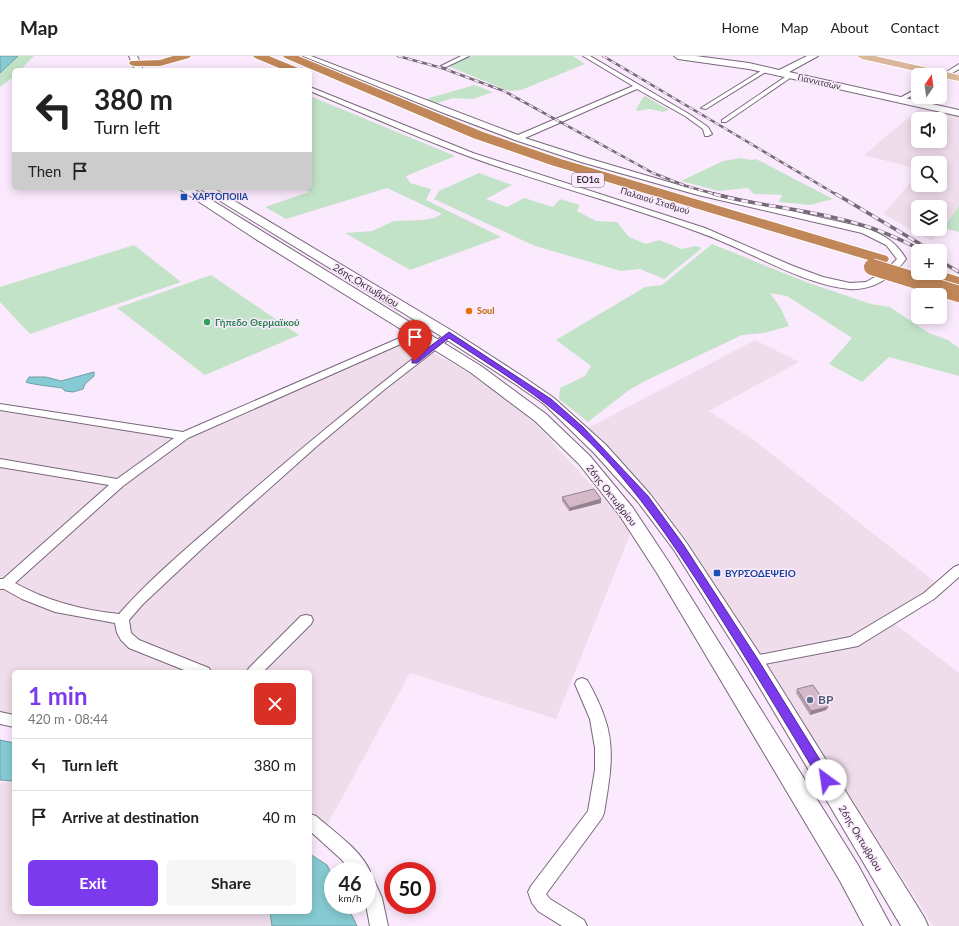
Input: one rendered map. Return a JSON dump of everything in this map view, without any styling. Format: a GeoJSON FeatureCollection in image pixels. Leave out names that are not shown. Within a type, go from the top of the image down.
{"type":"FeatureCollection","features":[{"type":"Feature","properties":{"kind":"highway"},"geometry":{"type":"LineString","coordinates":[[134,65],[160,63],[185,56]]}},
{"type":"Feature","properties":{"kind":"highway"},"geometry":{"type":"LineString","coordinates":[[259,56],[289,68]]}},
{"type":"Feature","properties":{"kind":"highway","name":"Παλαιού Σταθμού"},"geometry":{"type":"LineString","coordinates":[[289,56],[478,135],[556,162],[876,263],[959,294]]}},
{"type":"Feature","properties":{"kind":"highway"},"geometry":{"type":"LineString","coordinates":[[177,68],[197,57]]}},
{"type":"Feature","properties":{"kind":"highway","name":"Παλαιού Σταθμού"},"geometry":{"type":"LineString","coordinates":[[312,78],[446,132],[544,166],[876,263],[911,269]]}},
{"type":"Feature","properties":{"kind":"highway"},"geometry":{"type":"LineString","coordinates":[[947,279],[959,282]]}},
{"type":"Feature","properties":{"kind":"main road"},"geometry":{"type":"LineString","coordinates":[[124,56],[134,65]]}},
{"type":"Feature","properties":{"kind":"main road","name":"Γιαννιτσών"},"geometry":{"type":"LineString","coordinates":[[678,56],[738,64],[959,114]]}},
{"type":"Feature","properties":{"kind":"main road"},"geometry":{"type":"LineString","coordinates":[[780,73],[814,56]]}},
{"type":"Feature","properties":{"kind":"main road"},"geometry":{"type":"LineString","coordinates":[[858,57],[911,70]]}},
{"type":"Feature","properties":{"kind":"main road"},"geometry":{"type":"LineString","coordinates":[[858,57],[911,69]]}},
{"type":"Feature","properties":{"kind":"main road"},"geometry":{"type":"LineString","coordinates":[[947,77],[959,78]]}},
{"type":"Feature","properties":{"kind":"main road"},"geometry":{"type":"LineString","coordinates":[[947,78],[959,82]]}},
{"type":"Feature","properties":{"kind":"main road","name":"26ης Οκτωβρίου"},"geometry":{"type":"LineString","coordinates":[[187,190],[418,333],[443,339],[495,382],[529,407],[576,452],[619,502],[655,553],[849,873],[878,926]]}},
{"type":"Feature","properties":{"kind":"main road","name":"26ης Οκτωβρίου"},"geometry":{"type":"LineString","coordinates":[[208,190],[443,339],[549,401],[580,428],[644,498],[680,546],[754,661],[915,926]]}},
{"type":"Feature","properties":{"kind":"street"},"geometry":{"type":"LineString","coordinates":[[306,56],[442,110],[518,138],[678,188],[859,229],[882,238],[899,252],[902,258],[894,268],[879,281],[855,286],[841,285],[806,275],[703,230],[502,165],[433,140],[312,90]]}},
{"type":"Feature","properties":{"kind":"street"},"geometry":{"type":"LineString","coordinates":[[444,66],[466,56]]}},
{"type":"Feature","properties":{"kind":"street"},"geometry":{"type":"LineString","coordinates":[[586,56],[692,119],[706,128],[708,134]]}},
{"type":"Feature","properties":{"kind":"street"},"geometry":{"type":"LineString","coordinates":[[947,73],[959,66]]}},
{"type":"Feature","properties":{"kind":"street"},"geometry":{"type":"LineString","coordinates":[[704,108],[766,70]]}},
{"type":"Feature","properties":{"kind":"street"},"geometry":{"type":"LineString","coordinates":[[724,121],[790,76]]}},
{"type":"Feature","properties":{"kind":"street"},"geometry":{"type":"LineString","coordinates":[[518,138],[636,87]]}},
{"type":"Feature","properties":{"kind":"street"},"geometry":{"type":"LineString","coordinates":[[899,100],[911,94]]}},
{"type":"Feature","properties":{"kind":"street"},"geometry":{"type":"LineString","coordinates":[[122,618],[90,615],[55,607],[3,584],[119,483],[184,436],[418,333]]}},
{"type":"Feature","properties":{"kind":"street"},"geometry":{"type":"LineString","coordinates":[[199,670],[134,644],[123,634],[122,618],[138,601],[198,546],[313,444],[380,387],[443,339]]}},
{"type":"Feature","properties":{"kind":"street"},"geometry":{"type":"LineString","coordinates":[[0,407],[184,436]]}},
{"type":"Feature","properties":{"kind":"street"},"geometry":{"type":"LineString","coordinates":[[0,463],[119,483]]}},
{"type":"Feature","properties":{"kind":"street"},"geometry":{"type":"LineString","coordinates":[[754,661],[853,642],[929,596],[959,570]]}},
{"type":"Feature","properties":{"kind":"street"},"geometry":{"type":"LineString","coordinates":[[256,670],[306,620]]}},
{"type":"Feature","properties":{"kind":"street"},"geometry":{"type":"LineString","coordinates":[[578,926],[544,905],[538,897],[538,892],[596,813],[603,770],[602,748],[598,718],[582,684]]}},
{"type":"Feature","properties":{"kind":"street"},"geometry":{"type":"LineString","coordinates":[[0,718],[12,721]]}},
{"type":"Feature","properties":{"kind":"street"},"geometry":{"type":"LineString","coordinates":[[312,823],[348,855],[354,862]]}},
{"type":"Feature","properties":{"kind":"street"},"geometry":{"type":"LineString","coordinates":[[376,912],[379,926]]}},
{"type":"Feature","properties":{"kind":"shaded area"},"geometry":{"type":"Polygon","coordinates":[[[920,108],[940,112],[915,112],[920,108]]]}},
{"type":"Feature","properties":{"kind":"shaded area"},"geometry":{"type":"Polygon","coordinates":[[[947,114],[959,116],[959,207],[947,222],[947,200],[911,200],[911,229],[883,214],[911,182],[911,192],[947,192],[947,156],[911,156],[911,167],[864,155],[911,116],[911,148],[947,148],[947,114]]]}},
{"type":"Feature","properties":{"kind":"shaded area"},"geometry":{"type":"Polygon","coordinates":[[[923,236],[936,236],[932,241],[923,236]]]}},
{"type":"Feature","properties":{"kind":"shaded area"},"geometry":{"type":"Polygon","coordinates":[[[409,340],[489,383],[536,424],[632,530],[556,719],[410,673],[326,827],[312,813],[312,670],[12,670],[12,719],[0,716],[0,407],[184,436],[409,340]]]}},
{"type":"Feature","properties":{"kind":"shaded area"},"geometry":{"type":"Polygon","coordinates":[[[755,340],[799,362],[709,411],[755,441],[939,585],[886,617],[959,673],[959,926],[933,926],[687,541],[653,495],[588,428],[755,340]]]}},
{"type":"Feature","properties":{"kind":"shaded area"},"geometry":{"type":"Polygon","coordinates":[[[12,780],[12,914],[299,914],[298,926],[0,926],[0,784],[12,780]]]}},
{"type":"Feature","properties":{"kind":"green space"},"geometry":{"type":"Polygon","coordinates":[[[0,56],[34,56],[22,68],[12,68],[12,78],[0,87],[0,56]]]}},
{"type":"Feature","properties":{"kind":"green space"},"geometry":{"type":"Polygon","coordinates":[[[472,56],[573,56],[585,64],[521,90],[509,91],[450,67],[459,60],[472,56]]]}},
{"type":"Feature","properties":{"kind":"green space"},"geometry":{"type":"Polygon","coordinates":[[[475,85],[493,92],[473,99],[453,98],[435,104],[422,100],[475,85]]]}},
{"type":"Feature","properties":{"kind":"green space"},"geometry":{"type":"Polygon","coordinates":[[[645,96],[669,110],[663,112],[650,109],[637,111],[636,110],[645,96]]]}},
{"type":"Feature","properties":{"kind":"green space"},"geometry":{"type":"Polygon","coordinates":[[[312,97],[455,156],[406,176],[410,183],[431,189],[426,200],[501,237],[410,270],[345,233],[372,231],[394,221],[423,220],[434,218],[442,214],[387,188],[286,219],[265,207],[309,192],[306,190],[312,190],[312,97]]]}},
{"type":"Feature","properties":{"kind":"green space"},"geometry":{"type":"Polygon","coordinates":[[[741,158],[751,160],[756,159],[833,199],[810,205],[779,202],[782,195],[754,194],[748,188],[719,191],[681,181],[723,161],[741,158]]]}},
{"type":"Feature","properties":{"kind":"green space"},"geometry":{"type":"Polygon","coordinates":[[[479,173],[512,185],[486,199],[507,207],[524,198],[553,207],[560,199],[580,205],[577,211],[596,221],[617,222],[629,237],[646,244],[659,240],[682,249],[696,246],[702,248],[664,279],[640,269],[621,271],[535,246],[434,199],[439,191],[479,173]]]}},
{"type":"Feature","properties":{"kind":"green space"},"geometry":{"type":"Polygon","coordinates":[[[959,206],[959,232],[947,229],[947,222],[959,206]]]}},
{"type":"Feature","properties":{"kind":"green space"},"geometry":{"type":"Polygon","coordinates":[[[712,244],[806,282],[871,304],[890,307],[911,321],[911,324],[916,324],[929,333],[948,340],[959,348],[959,376],[889,357],[862,382],[829,364],[852,338],[787,296],[770,293],[780,307],[789,326],[764,333],[742,335],[647,380],[629,390],[588,422],[559,399],[560,388],[585,376],[591,366],[556,340],[645,287],[662,285],[712,244]]]}},
{"type":"Feature","properties":{"kind":"green space"},"geometry":{"type":"Polygon","coordinates":[[[134,245],[181,282],[30,334],[0,302],[0,287],[134,245]]]}},
{"type":"Feature","properties":{"kind":"green space","name":"Γήπεδο Θερμαϊκού"},"geometry":{"type":"Polygon","coordinates":[[[211,275],[299,335],[205,375],[117,308],[211,275]]]}},
{"type":"Feature","properties":{"kind":"water"},"geometry":{"type":"Polygon","coordinates":[[[0,56],[18,56],[0,73],[0,56]]]}},
{"type":"Feature","properties":{"kind":"water"},"geometry":{"type":"Polygon","coordinates":[[[94,372],[94,376],[85,384],[83,389],[73,392],[65,391],[62,388],[26,382],[29,377],[46,377],[61,381],[94,372]]]}},
{"type":"Feature","properties":{"kind":"water"},"geometry":{"type":"Polygon","coordinates":[[[0,740],[12,743],[12,781],[0,780],[0,740]]]}},
{"type":"Feature","properties":{"kind":"water"},"geometry":{"type":"Polygon","coordinates":[[[312,855],[324,863],[324,914],[351,914],[357,926],[272,926],[270,914],[312,914],[312,855]]]}},
{"type":"Feature","properties":{"kind":"building"},"geometry":{"type":"Polygon","coordinates":[[[594,489],[601,499],[570,508],[562,497],[594,489]]]}},
{"type":"Feature","properties":{"kind":"building","name":"BP"},"geometry":{"type":"Polygon","coordinates":[[[813,685],[828,707],[811,711],[797,689],[813,685]]]}},
{"type":"Feature","properties":{"kind":"railway"},"geometry":{"type":"LineString","coordinates":[[398,56],[442,68],[504,91],[653,173],[686,186],[716,194]]}},
{"type":"Feature","properties":{"kind":"railway"},"geometry":{"type":"LineString","coordinates":[[603,56],[837,195]]}},
{"type":"Feature","properties":{"kind":"railway"},"geometry":{"type":"LineString","coordinates":[[716,194],[804,211],[867,226],[911,245]]}},
{"type":"Feature","properties":{"kind":"railway"},"geometry":{"type":"LineString","coordinates":[[836,194],[920,244]]}},
{"type":"Feature","properties":{"kind":"railway"},"geometry":{"type":"LineString","coordinates":[[947,265],[959,272]]}},
{"type":"Feature","properties":{"kind":"place","name":"ΧΑΡΤΟΠΟΙΙΑ"},"geometry":{"type":"Point","coordinates":[184,197]}},
{"type":"Feature","properties":{"kind":"place","name":"Soul"},"geometry":{"type":"Point","coordinates":[469,311]}},
{"type":"Feature","properties":{"kind":"place","name":"Γήπεδο Θερμαϊκού"},"geometry":{"type":"Point","coordinates":[207,322]}},
{"type":"Feature","properties":{"kind":"place","name":"ΒΥΡΣΟΔΕΨΕΙΟ"},"geometry":{"type":"Point","coordinates":[717,573]}},
{"type":"Feature","properties":{"kind":"place","name":"BP"},"geometry":{"type":"Point","coordinates":[810,700]}},
{"type":"Feature","properties":{"kind":"route"},"geometry":{"type":"LineString","coordinates":[[415,361],[449,335],[549,401],[580,428],[644,498],[680,546],[754,661],[826,780]]}}]}
